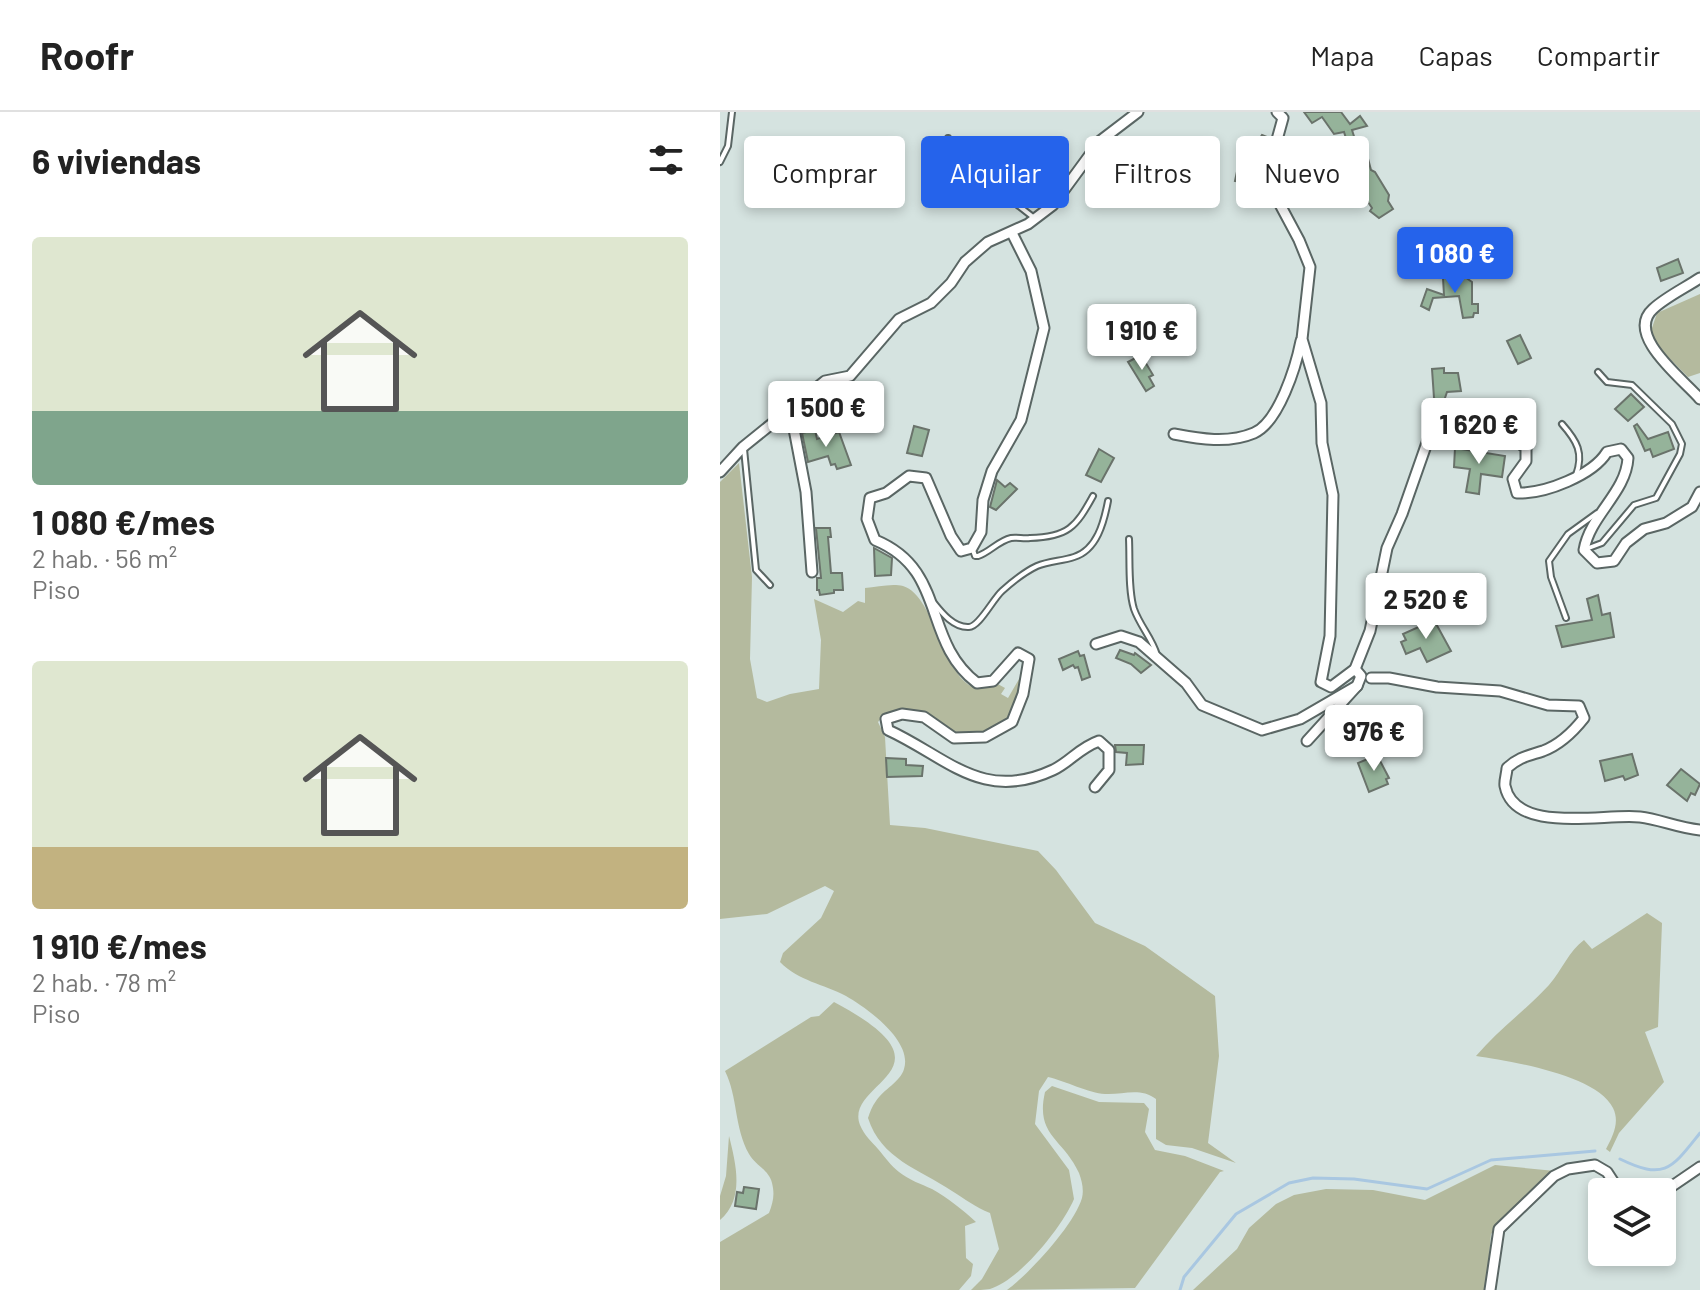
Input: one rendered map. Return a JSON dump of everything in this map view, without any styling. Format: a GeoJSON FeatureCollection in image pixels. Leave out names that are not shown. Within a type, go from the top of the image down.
{"type":"FeatureCollection","features":[{"type":"Feature","properties":{"kind":"street"},"geometry":{"type":"LineString","coordinates":[[720,472],[743,447],[825,381],[850,376],[899,319],[931,303],[951,283],[965,262],[988,242],[1012,233],[1053,205],[1100,141],[1138,112]]}},
{"type":"Feature","properties":{"kind":"street"},"geometry":{"type":"LineString","coordinates":[[1174,434],[1202,440],[1232,440],[1257,432],[1276,409],[1293,379],[1302,339],[1310,267],[1276,197],[1270,165],[1283,118],[1277,112]]}},
{"type":"Feature","properties":{"kind":"street"},"geometry":{"type":"LineString","coordinates":[[1012,233],[1031,271],[1041,304],[1044,328],[1021,420],[992,471],[983,500],[981,532],[972,548],[961,551],[951,536],[926,478],[909,476],[886,493],[870,498],[867,519],[875,540],[895,548],[910,561],[927,591],[942,635],[960,670],[977,683],[993,681],[1018,653],[1029,659],[1023,694],[1012,722],[985,737],[954,738],[924,717],[902,714],[886,719],[888,730],[961,773],[993,781],[1028,779],[1056,769],[1083,747],[1099,741],[1109,750],[1109,770],[1095,787]]}},
{"type":"Feature","properties":{"kind":"street"},"geometry":{"type":"LineString","coordinates":[[1700,278],[1650,311],[1644,329],[1650,348],[1700,399]]}},
{"type":"Feature","properties":{"kind":"street"},"geometry":{"type":"LineString","coordinates":[[1302,339],[1321,403],[1322,443],[1333,495],[1330,636],[1321,682],[1331,687],[1362,674],[1437,687],[1500,691],[1548,705],[1579,706],[1584,718],[1577,728],[1556,745],[1519,757],[1507,768],[1505,786],[1514,804],[1525,813],[1543,818],[1641,817],[1678,828],[1700,830]]}},
{"type":"Feature","properties":{"kind":"street"},"geometry":{"type":"LineString","coordinates":[[790,408],[806,492],[812,572]]}},
{"type":"Feature","properties":{"kind":"street"},"geometry":{"type":"LineString","coordinates":[[1307,741],[1357,686],[1362,674],[1387,548],[1429,437],[1467,429],[1493,428],[1513,438],[1526,448],[1526,461],[1513,479],[1517,493],[1533,494],[1576,477],[1599,465],[1607,452],[1621,449],[1628,458],[1627,474],[1587,533],[1584,550],[1597,563],[1614,561],[1626,543],[1644,529],[1666,523],[1692,507],[1700,492]]}},
{"type":"Feature","properties":{"kind":"street"},"geometry":{"type":"LineString","coordinates":[[1096,644],[1121,636],[1139,642],[1186,683],[1202,705],[1262,730],[1300,719],[1357,686]]}},
{"type":"Feature","properties":{"kind":"street"},"geometry":{"type":"LineString","coordinates":[[1490,1290],[1499,1229],[1554,1176],[1568,1169],[1595,1165],[1611,1178]]}},
{"type":"Feature","properties":{"kind":"street"},"geometry":{"type":"LineString","coordinates":[[1676,1183],[1700,1167]]}},
{"type":"Feature","properties":{"kind":"lane"},"geometry":{"type":"LineString","coordinates":[[720,162],[728,146],[732,112]]}},
{"type":"Feature","properties":{"kind":"lane"},"geometry":{"type":"LineString","coordinates":[[1021,208],[1035,219]]}},
{"type":"Feature","properties":{"kind":"lane"},"geometry":{"type":"LineString","coordinates":[[1584,550],[1602,543],[1634,505],[1656,498],[1680,454],[1682,444],[1672,424],[1632,385],[1607,382],[1598,372]]}},
{"type":"Feature","properties":{"kind":"lane"},"geometry":{"type":"LineString","coordinates":[[1562,424],[1575,439],[1580,452],[1576,477]]}},
{"type":"Feature","properties":{"kind":"lane"},"geometry":{"type":"LineString","coordinates":[[743,447],[756,570],[770,585]]}},
{"type":"Feature","properties":{"kind":"lane"},"geometry":{"type":"LineString","coordinates":[[972,548],[978,556],[998,543],[1015,537],[1034,538],[1064,532],[1077,524],[1093,496]]}},
{"type":"Feature","properties":{"kind":"lane"},"geometry":{"type":"LineString","coordinates":[[927,591],[945,616],[957,625],[975,625],[997,595],[1018,578],[1038,566],[1074,557],[1086,550],[1103,526],[1108,501]]}},
{"type":"Feature","properties":{"kind":"lane"},"geometry":{"type":"LineString","coordinates":[[1566,618],[1551,577],[1549,561],[1568,534],[1603,510]]}},
{"type":"Feature","properties":{"kind":"lane"},"geometry":{"type":"LineString","coordinates":[[1129,539],[1131,596],[1135,610],[1152,638],[1159,661]]}},
{"type":"Feature","properties":{"kind":"green space"},"geometry":{"type":"Polygon","coordinates":[[[1700,294],[1700,373],[1688,377],[1658,347],[1651,331],[1657,313],[1700,294]]]}},
{"type":"Feature","properties":{"kind":"green space"},"geometry":{"type":"Polygon","coordinates":[[[739,463],[752,577],[750,659],[757,698],[767,702],[819,689],[821,640],[814,599],[843,612],[858,601],[865,603],[865,588],[903,586],[916,595],[927,610],[955,669],[966,682],[979,688],[996,683],[1005,688],[1001,694],[1008,698],[1026,667],[1007,721],[983,733],[955,735],[904,710],[885,714],[878,722],[885,737],[890,825],[925,828],[1038,851],[1095,923],[1145,946],[1215,996],[1219,1056],[1208,1143],[1236,1163],[1192,1148],[1166,1145],[1156,1139],[1156,1099],[1150,1095],[1138,1092],[1099,1093],[1048,1077],[1039,1091],[1035,1124],[1069,1170],[1074,1199],[1060,1224],[1027,1264],[1002,1284],[990,1289],[971,1290],[982,1279],[999,1249],[990,1213],[902,1162],[882,1144],[868,1118],[876,1101],[904,1069],[902,1047],[886,1026],[855,1001],[803,978],[780,962],[783,953],[821,918],[834,891],[825,886],[767,914],[720,919],[720,482],[739,463]]]}},
{"type":"Feature","properties":{"kind":"green space"},"geometry":{"type":"Polygon","coordinates":[[[1647,913],[1662,923],[1658,1027],[1645,1032],[1664,1082],[1619,1133],[1610,1152],[1606,1149],[1616,1118],[1604,1096],[1572,1078],[1476,1056],[1549,985],[1584,940],[1592,949],[1647,913]]]}},
{"type":"Feature","properties":{"kind":"green space"},"geometry":{"type":"Polygon","coordinates":[[[834,1002],[872,1025],[891,1044],[895,1060],[889,1073],[859,1110],[864,1132],[899,1172],[944,1196],[976,1222],[965,1226],[966,1258],[973,1264],[971,1276],[959,1290],[720,1290],[720,1242],[769,1213],[773,1195],[770,1178],[744,1144],[725,1071],[811,1017],[819,1016],[834,1002]]]}},
{"type":"Feature","properties":{"kind":"green space"},"geometry":{"type":"Polygon","coordinates":[[[1052,1086],[1099,1102],[1144,1103],[1149,1109],[1145,1132],[1155,1150],[1185,1156],[1224,1171],[1220,1172],[1135,1288],[1007,1290],[1050,1248],[1082,1198],[1079,1173],[1052,1136],[1044,1118],[1045,1092],[1052,1086]]]}},
{"type":"Feature","properties":{"kind":"green space"},"geometry":{"type":"Polygon","coordinates":[[[729,1136],[736,1169],[736,1192],[728,1212],[720,1220],[720,1196],[726,1176],[729,1136]]]}},
{"type":"Feature","properties":{"kind":"green space"},"geometry":{"type":"Polygon","coordinates":[[[1495,1165],[1555,1171],[1491,1234],[1486,1290],[1193,1290],[1237,1249],[1249,1228],[1276,1204],[1294,1195],[1326,1189],[1373,1190],[1425,1200],[1495,1165]]]}},
{"type":"Feature","properties":{"kind":"building"},"geometry":{"type":"Polygon","coordinates":[[[1304,112],[1341,112],[1350,124],[1360,116],[1367,126],[1352,130],[1354,136],[1345,136],[1344,132],[1334,134],[1322,117],[1312,123],[1304,112]]]}},
{"type":"Feature","properties":{"kind":"building"},"geometry":{"type":"Polygon","coordinates":[[[1369,162],[1389,195],[1388,201],[1393,209],[1379,218],[1370,211],[1369,204],[1369,162]]]}},
{"type":"Feature","properties":{"kind":"building"},"geometry":{"type":"Polygon","coordinates":[[[1408,231],[1423,236],[1421,246],[1426,248],[1421,262],[1403,255],[1408,231]]]}},
{"type":"Feature","properties":{"kind":"building"},"geometry":{"type":"Polygon","coordinates":[[[1678,259],[1683,273],[1661,281],[1657,268],[1678,259]]]}},
{"type":"Feature","properties":{"kind":"building"},"geometry":{"type":"Polygon","coordinates":[[[1465,277],[1472,282],[1472,304],[1478,304],[1478,313],[1474,313],[1473,317],[1463,318],[1459,296],[1433,298],[1429,310],[1421,306],[1427,289],[1444,295],[1443,278],[1465,277]]]}},
{"type":"Feature","properties":{"kind":"building"},"geometry":{"type":"Polygon","coordinates":[[[1520,335],[1531,358],[1518,364],[1507,341],[1520,335]]]}},
{"type":"Feature","properties":{"kind":"building"},"geometry":{"type":"Polygon","coordinates":[[[1141,355],[1153,375],[1149,377],[1154,386],[1146,391],[1128,362],[1141,355]]]}},
{"type":"Feature","properties":{"kind":"building"},"geometry":{"type":"Polygon","coordinates":[[[1444,368],[1444,373],[1458,373],[1461,391],[1447,392],[1444,401],[1439,402],[1434,398],[1432,369],[1444,368]]]}},
{"type":"Feature","properties":{"kind":"building"},"geometry":{"type":"Polygon","coordinates":[[[1631,394],[1644,407],[1628,421],[1615,409],[1631,394]]]}},
{"type":"Feature","properties":{"kind":"building"},"geometry":{"type":"Polygon","coordinates":[[[1503,405],[1515,414],[1521,412],[1533,420],[1522,434],[1495,413],[1503,405]]]}},
{"type":"Feature","properties":{"kind":"building"},"geometry":{"type":"Polygon","coordinates":[[[1637,424],[1648,439],[1668,432],[1674,449],[1653,457],[1650,449],[1645,451],[1634,426],[1637,424]]]}},
{"type":"Feature","properties":{"kind":"building"},"geometry":{"type":"Polygon","coordinates":[[[914,426],[929,430],[922,456],[907,453],[914,426]]]}},
{"type":"Feature","properties":{"kind":"building"},"geometry":{"type":"Polygon","coordinates":[[[815,430],[817,439],[839,432],[851,465],[837,469],[835,464],[831,465],[828,456],[808,462],[802,433],[815,430]]]}},
{"type":"Feature","properties":{"kind":"building"},"geometry":{"type":"Polygon","coordinates":[[[1455,448],[1505,456],[1502,477],[1481,474],[1479,494],[1466,492],[1470,469],[1454,467],[1455,448]]]}},
{"type":"Feature","properties":{"kind":"building"},"geometry":{"type":"Polygon","coordinates":[[[1099,449],[1114,458],[1101,482],[1086,475],[1099,449]]]}},
{"type":"Feature","properties":{"kind":"building"},"geometry":{"type":"Polygon","coordinates":[[[997,480],[1005,487],[1010,483],[1017,489],[996,510],[990,507],[997,480]]]}},
{"type":"Feature","properties":{"kind":"building"},"geometry":{"type":"Polygon","coordinates":[[[816,528],[830,528],[831,573],[842,573],[843,590],[820,595],[817,590],[817,578],[821,578],[816,528]]]}},
{"type":"Feature","properties":{"kind":"building"},"geometry":{"type":"Polygon","coordinates":[[[874,548],[892,558],[891,575],[875,576],[874,548]]]}},
{"type":"Feature","properties":{"kind":"building"},"geometry":{"type":"Polygon","coordinates":[[[1598,595],[1602,615],[1610,613],[1614,637],[1562,647],[1556,626],[1592,620],[1587,599],[1598,595]]]}},
{"type":"Feature","properties":{"kind":"building"},"geometry":{"type":"Polygon","coordinates":[[[1434,620],[1451,651],[1427,662],[1420,648],[1406,654],[1401,642],[1406,640],[1403,634],[1434,620]]]}},
{"type":"Feature","properties":{"kind":"building"},"geometry":{"type":"Polygon","coordinates":[[[1120,650],[1135,653],[1151,665],[1141,673],[1131,664],[1116,658],[1120,650]]]}},
{"type":"Feature","properties":{"kind":"building"},"geometry":{"type":"Polygon","coordinates":[[[1078,651],[1080,656],[1084,655],[1090,677],[1082,680],[1078,667],[1073,665],[1063,670],[1059,659],[1078,651]]]}},
{"type":"Feature","properties":{"kind":"building"},"geometry":{"type":"Polygon","coordinates":[[[1115,745],[1144,745],[1143,764],[1126,765],[1127,753],[1116,752],[1115,745]]]}},
{"type":"Feature","properties":{"kind":"building"},"geometry":{"type":"Polygon","coordinates":[[[1632,754],[1638,775],[1625,780],[1623,776],[1605,781],[1600,761],[1632,754]]]}},
{"type":"Feature","properties":{"kind":"building"},"geometry":{"type":"Polygon","coordinates":[[[1377,755],[1389,778],[1386,779],[1388,784],[1369,792],[1358,763],[1377,755]]]}},
{"type":"Feature","properties":{"kind":"building"},"geometry":{"type":"Polygon","coordinates":[[[886,758],[906,759],[906,765],[923,766],[922,776],[887,777],[886,758]]]}},
{"type":"Feature","properties":{"kind":"building"},"geometry":{"type":"Polygon","coordinates":[[[1681,769],[1700,784],[1695,795],[1691,793],[1687,801],[1667,785],[1681,769]]]}},
{"type":"Feature","properties":{"kind":"building"},"geometry":{"type":"Polygon","coordinates":[[[744,1187],[759,1189],[756,1209],[735,1206],[737,1192],[743,1193],[744,1187]]]}},
{"type":"Feature","properties":{"kind":"waterway"},"geometry":{"type":"LineString","coordinates":[[1620,1159],[1635,1166],[1658,1170],[1682,1155],[1700,1133]]}},
{"type":"Feature","properties":{"kind":"waterway"},"geometry":{"type":"LineString","coordinates":[[1180,1290],[1184,1277],[1236,1214],[1289,1183],[1313,1178],[1354,1179],[1427,1189],[1491,1160],[1595,1151]]}}]}
